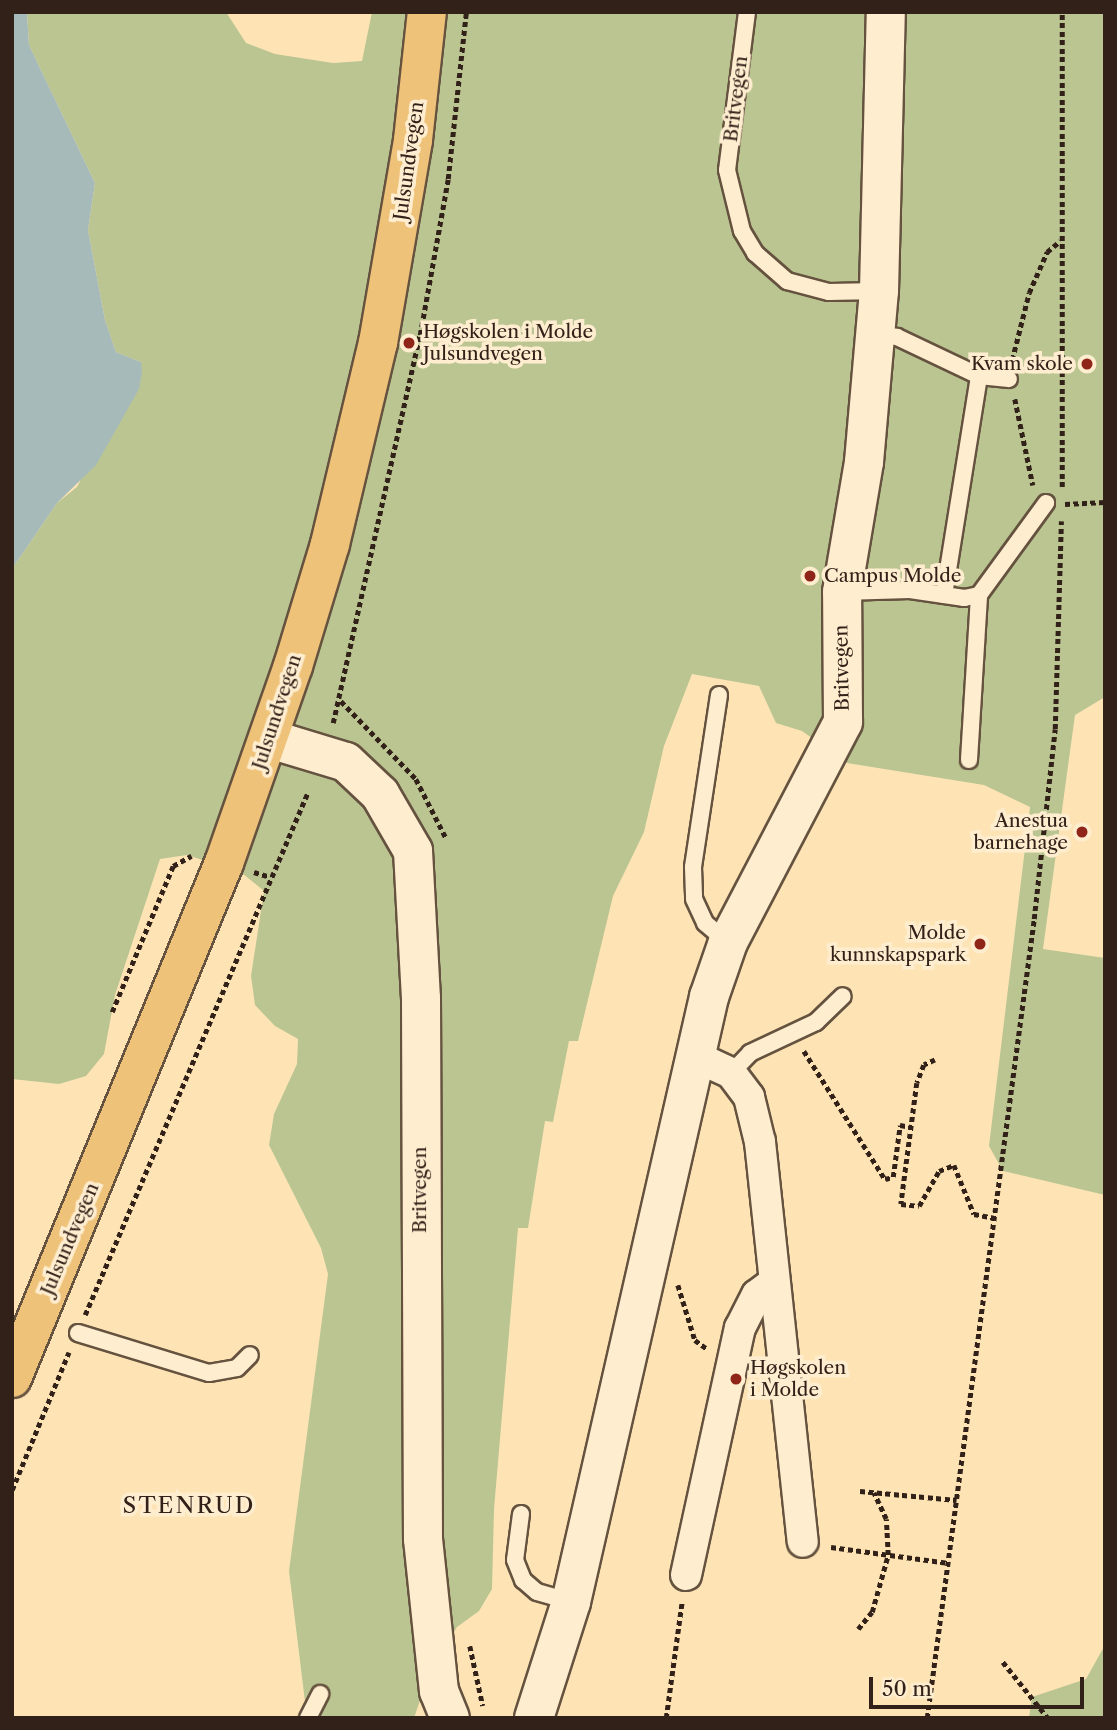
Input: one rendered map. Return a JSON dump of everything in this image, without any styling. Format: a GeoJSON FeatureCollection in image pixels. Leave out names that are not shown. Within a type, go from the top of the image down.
{"type":"FeatureCollection","features":[{"type":"Feature","properties":{"kind":"main road","name":"Julsundvegen"},"geometry":{"type":"LineString","coordinates":[[12,1378],[177,981],[270,739],[330,544],[378,343],[413,140],[426,12]]}},
{"type":"Feature","properties":{"kind":"street","name":"Britvegen"},"geometry":{"type":"LineString","coordinates":[[534,1718],[570,1602],[694,1056],[728,942],[843,722],[842,592],[864,462],[879,291],[886,12]]}},
{"type":"Feature","properties":{"kind":"street","name":"Britvegen"},"geometry":{"type":"LineString","coordinates":[[270,739],[346,762],[380,794],[413,851],[421,998],[423,1539],[439,1691],[450,1718]]}},
{"type":"Feature","properties":{"kind":"street"},"geometry":{"type":"LineString","coordinates":[[694,1056],[731,1073],[749,1097],[760,1142],[773,1283],[803,1542]]}},
{"type":"Feature","properties":{"kind":"street"},"geometry":{"type":"LineString","coordinates":[[686,1575],[740,1328],[757,1295],[773,1283]]}},
{"type":"Feature","properties":{"kind":"lane","name":"Britvegen"},"geometry":{"type":"LineString","coordinates":[[747,12],[727,170],[742,231],[755,253],[786,281],[829,292],[879,291]]}},
{"type":"Feature","properties":{"kind":"lane"},"geometry":{"type":"LineString","coordinates":[[876,335],[897,337],[979,376],[1009,379]]}},
{"type":"Feature","properties":{"kind":"lane"},"geometry":{"type":"LineString","coordinates":[[944,595],[979,376]]}},
{"type":"Feature","properties":{"kind":"lane"},"geometry":{"type":"LineString","coordinates":[[970,760],[979,595],[1054,503]]}},
{"type":"Feature","properties":{"kind":"lane"},"geometry":{"type":"LineString","coordinates":[[842,592],[964,598],[979,595]]}},
{"type":"Feature","properties":{"kind":"lane"},"geometry":{"type":"LineString","coordinates":[[719,695],[693,867],[694,899],[705,923],[728,942]]}},
{"type":"Feature","properties":{"kind":"lane"},"geometry":{"type":"LineString","coordinates":[[731,1073],[750,1053],[816,1022],[844,996]]}},
{"type":"Feature","properties":{"kind":"lane"},"geometry":{"type":"LineString","coordinates":[[78,1333],[209,1373],[237,1368],[250,1355]]}},
{"type":"Feature","properties":{"kind":"lane"},"geometry":{"type":"LineString","coordinates":[[521,1514],[515,1560],[523,1580],[537,1592],[570,1602]]}},
{"type":"Feature","properties":{"kind":"lane"},"geometry":{"type":"LineString","coordinates":[[308,1718],[320,1694]]}},
{"type":"Feature","properties":{"kind":"path"},"geometry":{"type":"LineString","coordinates":[[927,1718],[994,1218],[1055,729],[1054,503],[1061,240],[1062,12]]}},
{"type":"Feature","properties":{"kind":"path"},"geometry":{"type":"LineString","coordinates":[[1061,240],[1046,252],[1029,293],[1009,379],[1029,480],[1054,503],[1105,502]]}},
{"type":"Feature","properties":{"kind":"path"},"geometry":{"type":"LineString","coordinates":[[12,1490],[307,792]]}},
{"type":"Feature","properties":{"kind":"path"},"geometry":{"type":"LineString","coordinates":[[785,1036],[810,1056],[844,1120],[885,1179],[893,1177],[900,1125],[911,1127]]}},
{"type":"Feature","properties":{"kind":"path"},"geometry":{"type":"LineString","coordinates":[[935,1060],[924,1065],[917,1083],[901,1204],[919,1206],[939,1171],[954,1165],[974,1214],[994,1218]]}},
{"type":"Feature","properties":{"kind":"path"},"geometry":{"type":"LineString","coordinates":[[644,1272],[677,1283],[695,1340],[734,1357]]}},
{"type":"Feature","properties":{"kind":"path"},"geometry":{"type":"LineString","coordinates":[[860,1491],[957,1500]]}},
{"type":"Feature","properties":{"kind":"path"},"geometry":{"type":"LineString","coordinates":[[858,1629],[872,1612],[888,1555],[886,1519],[874,1493]]}},
{"type":"Feature","properties":{"kind":"path"},"geometry":{"type":"LineString","coordinates":[[864,1552],[948,1563]]}},
{"type":"Feature","properties":{"kind":"path"},"geometry":{"type":"LineString","coordinates":[[666,1718],[686,1575]]}},
{"type":"Feature","properties":{"kind":"path"},"geometry":{"type":"LineString","coordinates":[[1003,1661],[1048,1718]]}},
{"type":"Feature","properties":{"kind":"green space"},"geometry":{"type":"Polygon","coordinates":[[[27,12],[226,12],[246,43],[275,54],[333,63],[362,61],[372,12],[1105,12],[1105,697],[1075,715],[1043,949],[1105,958],[1105,1195],[1003,1171],[989,1146],[1030,807],[984,785],[847,763],[802,731],[776,723],[759,686],[692,674],[664,746],[644,832],[613,896],[578,1041],[569,1041],[553,1122],[545,1121],[528,1228],[518,1228],[494,1509],[492,1589],[479,1611],[457,1627],[428,1677],[414,1718],[307,1718],[289,1571],[328,1274],[321,1248],[269,1145],[274,1114],[297,1064],[298,1039],[275,1026],[255,1005],[251,976],[264,891],[242,873],[187,855],[160,859],[115,995],[104,1054],[86,1076],[59,1084],[12,1079],[12,569],[57,503],[77,487],[141,362],[116,352],[105,320],[88,230],[95,183],[29,45],[27,12]]]}},
{"type":"Feature","properties":{"kind":"green space"},"geometry":{"type":"Polygon","coordinates":[[[1105,1645],[1105,1718],[1029,1718],[1032,1697],[1086,1679],[1105,1645]]]}},
{"type":"Feature","properties":{"kind":"shaded area"},"geometry":{"type":"Polygon","coordinates":[[[12,12],[27,12],[29,45],[95,183],[88,230],[105,320],[116,352],[141,362],[142,372],[139,389],[96,465],[57,503],[12,569],[12,12]]]}},
{"type":"Feature","properties":{"kind":"place","name":"Høgskolen i Molde Julsundvegen"},"geometry":{"type":"Point","coordinates":[409,343]}},
{"type":"Feature","properties":{"kind":"place","name":"Kvam skole"},"geometry":{"type":"Point","coordinates":[1087,364]}},
{"type":"Feature","properties":{"kind":"place","name":"Campus Molde"},"geometry":{"type":"Point","coordinates":[810,576]}},
{"type":"Feature","properties":{"kind":"place","name":"Anestua barnehage"},"geometry":{"type":"Point","coordinates":[1082,832]}},
{"type":"Feature","properties":{"kind":"place","name":"Molde kunnskapspark"},"geometry":{"type":"Point","coordinates":[980,944]}},
{"type":"Feature","properties":{"kind":"place","name":"Høgskolen i Molde"},"geometry":{"type":"Point","coordinates":[736,1379]}},
{"type":"Feature","properties":{"kind":"district","name":"STENRUD"},"geometry":{"type":"Point","coordinates":[189,1505]}}]}
